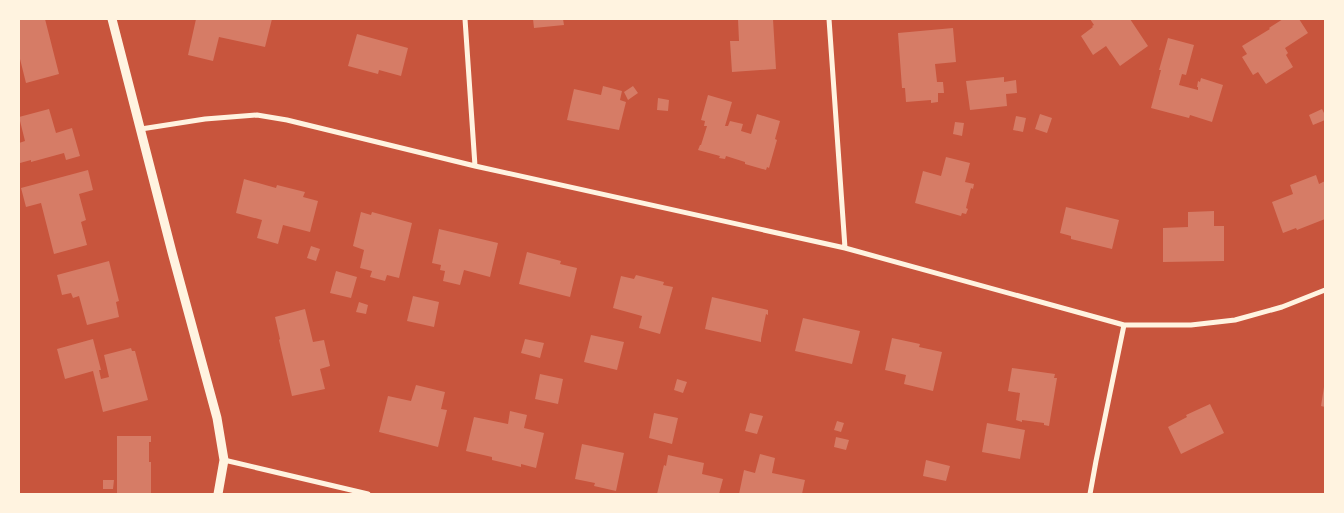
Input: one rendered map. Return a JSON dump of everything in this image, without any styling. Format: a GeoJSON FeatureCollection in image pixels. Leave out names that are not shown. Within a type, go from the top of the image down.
{"type":"FeatureCollection","features":[{"type":"Feature","properties":{"kind":"street"},"geometry":{"type":"LineString","coordinates":[[112,19],[217,418],[224,460],[218,494]]}},
{"type":"Feature","properties":{"kind":"street"},"geometry":{"type":"LineString","coordinates":[[465,19],[475,166]]}},
{"type":"Feature","properties":{"kind":"street"},"geometry":{"type":"LineString","coordinates":[[829,19],[846,248]]}},
{"type":"Feature","properties":{"kind":"street"},"geometry":{"type":"LineString","coordinates":[[141,129],[205,119],[257,115],[286,120],[475,166],[846,248],[1124,325],[1191,325],[1235,320],[1282,307],[1325,290]]}},
{"type":"Feature","properties":{"kind":"street"},"geometry":{"type":"LineString","coordinates":[[1090,494],[1124,325]]}},
{"type":"Feature","properties":{"kind":"street"},"geometry":{"type":"LineString","coordinates":[[224,460],[368,494]]}},
{"type":"Feature","properties":{"kind":"building"},"geometry":{"type":"Polygon","coordinates":[[[19,19],[45,19],[59,74],[26,83],[19,55],[19,19]]]}},
{"type":"Feature","properties":{"kind":"building"},"geometry":{"type":"Polygon","coordinates":[[[196,19],[272,19],[265,47],[219,37],[213,61],[188,55],[196,19]]]}},
{"type":"Feature","properties":{"kind":"building"},"geometry":{"type":"Polygon","coordinates":[[[533,19],[563,19],[564,25],[534,28],[533,19]]]}},
{"type":"Feature","properties":{"kind":"building"},"geometry":{"type":"Polygon","coordinates":[[[738,19],[773,19],[776,69],[732,72],[730,41],[739,41],[738,19]]]}},
{"type":"Feature","properties":{"kind":"building"},"geometry":{"type":"Polygon","coordinates":[[[1090,19],[1130,19],[1148,46],[1120,66],[1106,46],[1093,55],[1081,36],[1093,27],[1094,25],[1090,19]]]}},
{"type":"Feature","properties":{"kind":"building"},"geometry":{"type":"Polygon","coordinates":[[[1283,19],[1299,19],[1308,33],[1285,48],[1288,53],[1286,55],[1293,67],[1266,84],[1258,72],[1253,75],[1242,57],[1247,54],[1242,46],[1283,19]]]}},
{"type":"Feature","properties":{"kind":"building"},"geometry":{"type":"Polygon","coordinates":[[[953,28],[956,62],[935,64],[937,82],[943,82],[944,93],[938,93],[938,102],[931,103],[931,100],[906,102],[905,88],[902,88],[898,33],[953,28]]]}},
{"type":"Feature","properties":{"kind":"building"},"geometry":{"type":"Polygon","coordinates":[[[357,34],[408,48],[401,76],[379,70],[378,74],[348,66],[357,34]]]}},
{"type":"Feature","properties":{"kind":"building"},"geometry":{"type":"Polygon","coordinates":[[[1168,38],[1194,45],[1186,75],[1182,74],[1179,85],[1198,90],[1198,81],[1200,82],[1201,78],[1223,85],[1212,122],[1190,115],[1189,118],[1151,108],[1168,38]]]}},
{"type":"Feature","properties":{"kind":"building"},"geometry":{"type":"Polygon","coordinates":[[[1004,77],[1004,82],[1016,80],[1017,93],[1006,94],[1007,106],[970,110],[966,81],[1004,77]]]}},
{"type":"Feature","properties":{"kind":"building"},"geometry":{"type":"Polygon","coordinates":[[[603,86],[622,91],[620,100],[626,102],[619,130],[567,120],[574,89],[601,95],[603,86]]]}},
{"type":"Feature","properties":{"kind":"building"},"geometry":{"type":"Polygon","coordinates":[[[633,86],[638,93],[628,100],[624,92],[633,86]]]}},
{"type":"Feature","properties":{"kind":"building"},"geometry":{"type":"Polygon","coordinates":[[[708,95],[732,102],[725,126],[728,126],[730,121],[743,124],[741,131],[751,134],[757,114],[780,121],[769,168],[767,167],[766,170],[726,156],[725,159],[719,158],[720,156],[698,150],[707,126],[704,126],[705,121],[701,120],[708,95]]]}},
{"type":"Feature","properties":{"kind":"building"},"geometry":{"type":"Polygon","coordinates":[[[658,98],[669,100],[668,111],[657,110],[658,98]]]}},
{"type":"Feature","properties":{"kind":"building"},"geometry":{"type":"Polygon","coordinates":[[[49,109],[56,133],[72,128],[80,156],[66,160],[64,153],[20,163],[19,143],[25,141],[19,117],[49,109]]]}},
{"type":"Feature","properties":{"kind":"building"},"geometry":{"type":"Polygon","coordinates":[[[1322,109],[1325,120],[1313,125],[1309,115],[1322,109]]]}},
{"type":"Feature","properties":{"kind":"building"},"geometry":{"type":"Polygon","coordinates":[[[1040,114],[1052,118],[1047,133],[1035,129],[1040,114]]]}},
{"type":"Feature","properties":{"kind":"building"},"geometry":{"type":"Polygon","coordinates":[[[1016,116],[1026,118],[1023,132],[1013,130],[1016,116]]]}},
{"type":"Feature","properties":{"kind":"building"},"geometry":{"type":"Polygon","coordinates":[[[955,122],[964,123],[962,136],[953,134],[955,122]]]}},
{"type":"Feature","properties":{"kind":"building"},"geometry":{"type":"Polygon","coordinates":[[[946,157],[970,163],[965,182],[974,184],[973,189],[971,188],[966,214],[962,213],[961,216],[915,203],[923,171],[941,176],[946,157]]]}},
{"type":"Feature","properties":{"kind":"building"},"geometry":{"type":"Polygon","coordinates":[[[88,170],[93,190],[79,194],[86,220],[81,222],[87,245],[54,254],[41,203],[26,207],[21,188],[88,170]]]}},
{"type":"Feature","properties":{"kind":"building"},"geometry":{"type":"Polygon","coordinates":[[[1316,175],[1319,184],[1325,181],[1325,219],[1297,230],[1296,228],[1283,233],[1272,202],[1293,194],[1290,185],[1316,175]]]}},
{"type":"Feature","properties":{"kind":"building"},"geometry":{"type":"Polygon","coordinates":[[[244,179],[276,188],[277,185],[305,192],[303,197],[318,201],[310,232],[283,225],[278,244],[257,238],[262,220],[236,213],[244,179]]]}},
{"type":"Feature","properties":{"kind":"building"},"geometry":{"type":"Polygon","coordinates":[[[1066,207],[1119,220],[1112,249],[1071,239],[1071,236],[1060,233],[1066,207]]]}},
{"type":"Feature","properties":{"kind":"building"},"geometry":{"type":"Polygon","coordinates":[[[1214,211],[1214,226],[1224,226],[1224,261],[1163,262],[1163,228],[1188,227],[1188,212],[1214,211]]]}},
{"type":"Feature","properties":{"kind":"building"},"geometry":{"type":"Polygon","coordinates":[[[361,212],[371,215],[372,212],[412,223],[399,278],[387,275],[385,281],[370,277],[372,271],[360,268],[364,250],[353,246],[361,212]]]}},
{"type":"Feature","properties":{"kind":"building"},"geometry":{"type":"Polygon","coordinates":[[[439,229],[498,243],[490,277],[464,270],[460,285],[443,281],[445,271],[440,270],[441,265],[432,263],[439,229]]]}},
{"type":"Feature","properties":{"kind":"building"},"geometry":{"type":"Polygon","coordinates":[[[311,246],[320,249],[316,261],[307,258],[311,246]]]}},
{"type":"Feature","properties":{"kind":"building"},"geometry":{"type":"Polygon","coordinates":[[[527,252],[561,261],[560,264],[577,268],[570,297],[519,284],[527,252]]]}},
{"type":"Feature","properties":{"kind":"building"},"geometry":{"type":"Polygon","coordinates":[[[109,261],[119,301],[116,302],[119,317],[87,325],[79,296],[73,298],[71,293],[62,295],[57,275],[109,261]]]}},
{"type":"Feature","properties":{"kind":"building"},"geometry":{"type":"Polygon","coordinates":[[[336,271],[357,277],[351,298],[330,293],[336,271]]]}},
{"type":"Feature","properties":{"kind":"building"},"geometry":{"type":"Polygon","coordinates":[[[636,275],[664,282],[663,285],[673,287],[660,334],[639,328],[642,316],[613,308],[621,276],[634,279],[636,275]]]}},
{"type":"Feature","properties":{"kind":"building"},"geometry":{"type":"Polygon","coordinates":[[[413,296],[439,302],[434,327],[407,321],[413,296]]]}},
{"type":"Feature","properties":{"kind":"building"},"geometry":{"type":"Polygon","coordinates":[[[712,297],[768,310],[761,342],[705,329],[712,297]]]}},
{"type":"Feature","properties":{"kind":"building"},"geometry":{"type":"Polygon","coordinates":[[[359,302],[368,305],[366,314],[356,312],[359,302]]]}},
{"type":"Feature","properties":{"kind":"building"},"geometry":{"type":"Polygon","coordinates":[[[305,309],[313,342],[324,340],[330,366],[320,369],[325,389],[292,396],[275,317],[305,309]]]}},
{"type":"Feature","properties":{"kind":"building"},"geometry":{"type":"Polygon","coordinates":[[[803,318],[860,331],[852,364],[795,351],[803,318]]]}},
{"type":"Feature","properties":{"kind":"building"},"geometry":{"type":"Polygon","coordinates":[[[591,335],[624,342],[617,370],[584,362],[591,335]]]}},
{"type":"Feature","properties":{"kind":"building"},"geometry":{"type":"Polygon","coordinates":[[[892,338],[920,344],[919,347],[942,352],[933,391],[904,384],[906,375],[885,370],[892,338]]]}},
{"type":"Feature","properties":{"kind":"building"},"geometry":{"type":"Polygon","coordinates":[[[93,339],[101,370],[99,370],[101,379],[109,377],[104,355],[131,348],[132,351],[135,351],[148,400],[103,412],[93,371],[65,379],[57,349],[93,339]]]}},
{"type":"Feature","properties":{"kind":"building"},"geometry":{"type":"Polygon","coordinates":[[[525,339],[544,343],[540,358],[521,353],[525,339]]]}},
{"type":"Feature","properties":{"kind":"building"},"geometry":{"type":"Polygon","coordinates":[[[1012,368],[1055,374],[1054,378],[1057,378],[1049,426],[1044,425],[1044,423],[1016,420],[1020,393],[1008,391],[1012,368]]]}},
{"type":"Feature","properties":{"kind":"building"},"geometry":{"type":"Polygon","coordinates":[[[540,374],[563,379],[558,404],[535,399],[540,374]]]}},
{"type":"Feature","properties":{"kind":"building"},"geometry":{"type":"Polygon","coordinates":[[[677,379],[687,382],[683,393],[674,390],[677,379]]]}},
{"type":"Feature","properties":{"kind":"building"},"geometry":{"type":"Polygon","coordinates":[[[416,385],[445,392],[441,409],[447,410],[438,447],[379,432],[388,396],[411,401],[416,385]]]}},
{"type":"Feature","properties":{"kind":"building"},"geometry":{"type":"Polygon","coordinates":[[[1325,387],[1325,407],[1321,406],[1325,387]]]}},
{"type":"Feature","properties":{"kind":"building"},"geometry":{"type":"Polygon","coordinates":[[[1210,404],[1224,433],[1181,454],[1168,427],[1187,417],[1186,415],[1210,404]]]}},
{"type":"Feature","properties":{"kind":"building"},"geometry":{"type":"Polygon","coordinates":[[[510,411],[527,415],[524,428],[544,433],[536,468],[521,464],[521,467],[492,460],[492,457],[466,451],[474,417],[508,424],[510,411]]]}},
{"type":"Feature","properties":{"kind":"building"},"geometry":{"type":"Polygon","coordinates":[[[654,413],[678,418],[672,444],[649,438],[654,413]]]}},
{"type":"Feature","properties":{"kind":"building"},"geometry":{"type":"Polygon","coordinates":[[[750,413],[763,416],[757,434],[745,431],[750,413]]]}},
{"type":"Feature","properties":{"kind":"building"},"geometry":{"type":"Polygon","coordinates":[[[837,421],[844,423],[841,432],[834,430],[837,421]]]}},
{"type":"Feature","properties":{"kind":"building"},"geometry":{"type":"Polygon","coordinates":[[[987,423],[1025,430],[1020,459],[982,452],[987,423]]]}},
{"type":"Feature","properties":{"kind":"building"},"geometry":{"type":"Polygon","coordinates":[[[117,436],[151,436],[151,442],[149,442],[149,462],[151,462],[151,494],[117,494],[117,436]]]}},
{"type":"Feature","properties":{"kind":"building"},"geometry":{"type":"Polygon","coordinates":[[[836,437],[849,440],[846,450],[834,447],[836,437]]]}},
{"type":"Feature","properties":{"kind":"building"},"geometry":{"type":"Polygon","coordinates":[[[582,444],[624,453],[616,491],[594,486],[595,483],[575,479],[582,444]]]}},
{"type":"Feature","properties":{"kind":"building"},"geometry":{"type":"Polygon","coordinates":[[[760,454],[775,458],[772,473],[805,480],[802,494],[739,494],[744,470],[755,473],[760,454]]]}},
{"type":"Feature","properties":{"kind":"building"},"geometry":{"type":"Polygon","coordinates":[[[668,455],[704,463],[702,474],[723,479],[719,494],[657,494],[668,455]]]}},
{"type":"Feature","properties":{"kind":"building"},"geometry":{"type":"Polygon","coordinates":[[[926,460],[950,466],[946,481],[923,476],[926,460]]]}},
{"type":"Feature","properties":{"kind":"building"},"geometry":{"type":"Polygon","coordinates":[[[103,480],[114,480],[113,489],[103,489],[103,480]]]}}]}
